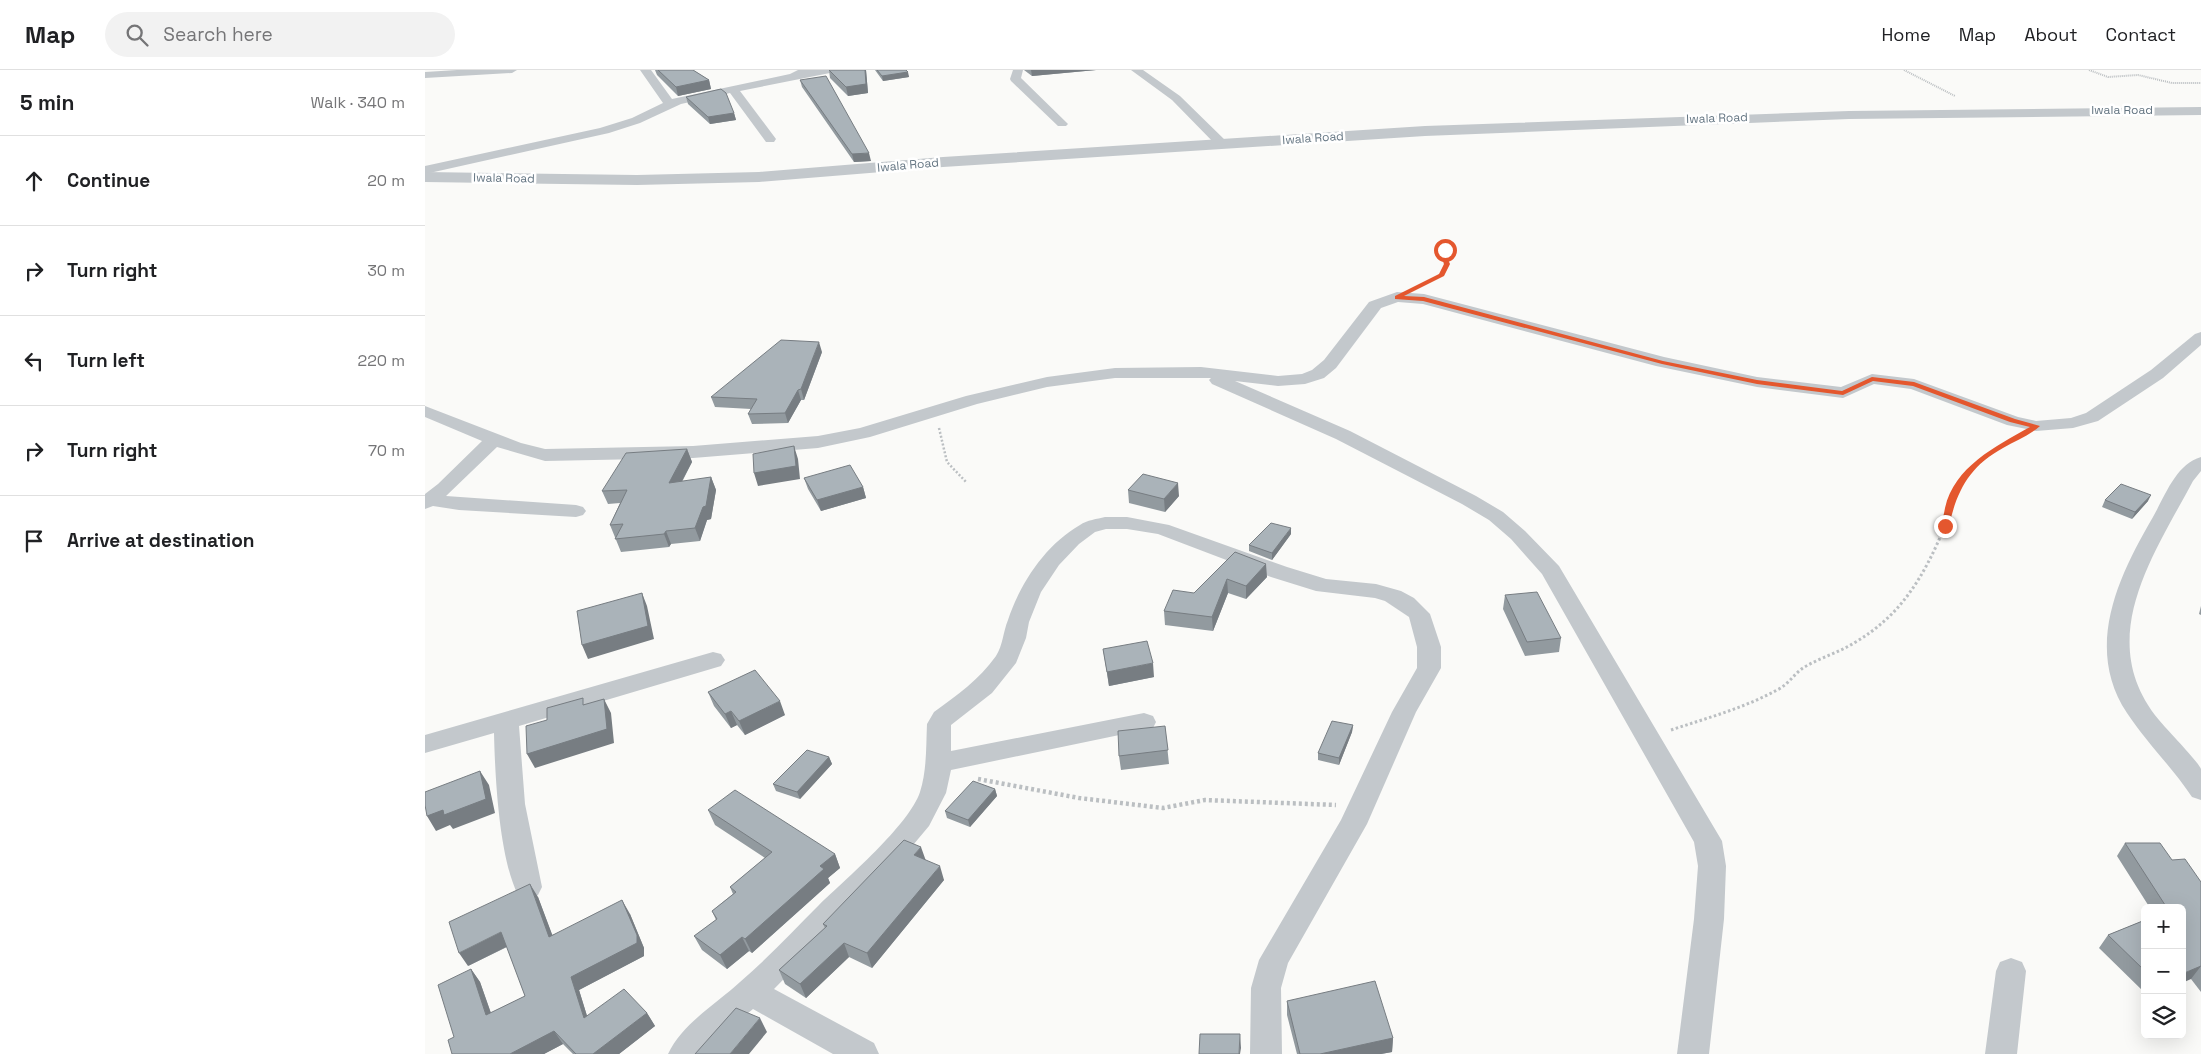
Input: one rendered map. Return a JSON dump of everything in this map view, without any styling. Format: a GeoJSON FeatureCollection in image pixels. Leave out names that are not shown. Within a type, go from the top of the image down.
{"type":"FeatureCollection","features":[{"type":"Feature","properties":{"kind":"street"},"geometry":{"type":"LineString","coordinates":[[425,75],[512,70]]}},
{"type":"Feature","properties":{"kind":"street"},"geometry":{"type":"LineString","coordinates":[[645,70],[669,104]]}},
{"type":"Feature","properties":{"kind":"street"},"geometry":{"type":"LineString","coordinates":[[793,76],[807,70]]}},
{"type":"Feature","properties":{"kind":"street"},"geometry":{"type":"LineString","coordinates":[[425,170],[618,126],[647,116],[669,104],[793,76],[830,70]]}},
{"type":"Feature","properties":{"kind":"street"},"geometry":{"type":"LineString","coordinates":[[1018,70],[1015,79],[1061,124]]}},
{"type":"Feature","properties":{"kind":"street"},"geometry":{"type":"LineString","coordinates":[[1136,70],[1176,98],[1221,144]]}},
{"type":"Feature","properties":{"kind":"street"},"geometry":{"type":"LineString","coordinates":[[733,89],[769,139]]}},
{"type":"Feature","properties":{"kind":"street","name":"Iwala Road"},"geometry":{"type":"LineString","coordinates":[[425,177],[637,180],[759,177],[943,162],[1425,131],[1711,118],[1986,112],[2201,111]]}},
{"type":"Feature","properties":{"kind":"street"},"geometry":{"type":"LineString","coordinates":[[425,411],[446,418],[494,440],[545,456],[693,452],[840,438],[1015,390],[1115,373],[1201,372],[1278,381],[1294,381],[1312,377],[1323,370],[1335,358],[1362,323],[1369,310],[1383,301],[1397,297],[1424,299],[1662,362],[1757,382],[1843,393],[1872,379],[1914,384],[2013,421],[2036,426],[2073,423],[2092,417],[2157,374],[2201,337]]}},
{"type":"Feature","properties":{"kind":"street"},"geometry":{"type":"LineString","coordinates":[[1201,372],[1343,435],[1496,516],[1519,536],[1551,571],[1646,737],[1698,822],[1708,841],[1712,854],[1709,919],[1693,1054]]}},
{"type":"Feature","properties":{"kind":"street"},"geometry":{"type":"LineString","coordinates":[[427,501],[445,488],[494,440]]}},
{"type":"Feature","properties":{"kind":"street"},"geometry":{"type":"LineString","coordinates":[[2201,464],[2192,468],[2183,481],[2133,570],[2124,600],[2119,627],[2118,664],[2123,685],[2134,705],[2201,790]]}},
{"type":"Feature","properties":{"kind":"street"},"geometry":{"type":"LineString","coordinates":[[427,501],[576,511]]}},
{"type":"Feature","properties":{"kind":"street"},"geometry":{"type":"LineString","coordinates":[[684,1054],[719,1018],[751,992],[889,855],[919,819],[933,793],[938,766],[939,724],[943,718],[985,687],[1008,657],[1015,638],[1018,622],[1030,591],[1052,560],[1072,540],[1088,528],[1105,523],[1127,523],[1162,529],[1279,572],[1324,586],[1376,591],[1393,596],[1406,603],[1419,614],[1429,647],[1429,668],[1404,712],[1361,806],[1274,960],[1266,988],[1266,1054]]}},
{"type":"Feature","properties":{"kind":"street"},"geometry":{"type":"LineString","coordinates":[[425,744],[713,660]]}},
{"type":"Feature","properties":{"kind":"street"},"geometry":{"type":"LineString","coordinates":[[506,720],[508,773],[514,828],[528,887]]}},
{"type":"Feature","properties":{"kind":"street"},"geometry":{"type":"LineString","coordinates":[[938,766],[1145,722]]}},
{"type":"Feature","properties":{"kind":"street"},"geometry":{"type":"LineString","coordinates":[[2001,1054],[2011,971]]}},
{"type":"Feature","properties":{"kind":"street"},"geometry":{"type":"LineString","coordinates":[[751,992],[863,1054]]}},
{"type":"Feature","properties":{"kind":"path"},"geometry":{"type":"LineString","coordinates":[[1904,70],[1986,112]]}},
{"type":"Feature","properties":{"kind":"path"},"geometry":{"type":"LineString","coordinates":[[2089,70],[2109,76],[2138,75],[2172,83],[2201,83]]}},
{"type":"Feature","properties":{"kind":"path"},"geometry":{"type":"LineString","coordinates":[[1397,297],[1442,275],[1447,264],[1443,255],[1449,243]]}},
{"type":"Feature","properties":{"kind":"path"},"geometry":{"type":"LineString","coordinates":[[928,413],[940,430],[947,462],[967,483]]}},
{"type":"Feature","properties":{"kind":"path"},"geometry":{"type":"LineString","coordinates":[[1646,737],[1730,710],[1776,691],[1786,685],[1802,668],[1854,643],[1886,621],[1905,601],[1931,559],[1945,526],[1951,501],[1958,486],[1980,460],[2036,426]]}},
{"type":"Feature","properties":{"kind":"path"},"geometry":{"type":"LineString","coordinates":[[938,766],[1079,798],[1140,806],[1163,808],[1205,800],[1361,806]]}},
{"type":"Feature","properties":{"kind":"building"},"geometry":{"type":"Polygon","coordinates":[[[658,70],[693,70],[709,80],[676,87],[658,70]]]}},
{"type":"Feature","properties":{"kind":"building"},"geometry":{"type":"Polygon","coordinates":[[[829,70],[865,70],[866,84],[846,87],[829,70]]]}},
{"type":"Feature","properties":{"kind":"building"},"geometry":{"type":"Polygon","coordinates":[[[877,70],[906,70],[908,72],[882,76],[877,70]]]}},
{"type":"Feature","properties":{"kind":"building"},"geometry":{"type":"Polygon","coordinates":[[[826,76],[869,153],[852,154],[800,80],[826,76]]]}},
{"type":"Feature","properties":{"kind":"building"},"geometry":{"type":"Polygon","coordinates":[[[721,89],[726,93],[734,113],[708,117],[686,97],[721,89]]]}},
{"type":"Feature","properties":{"kind":"building"},"geometry":{"type":"Polygon","coordinates":[[[781,340],[819,342],[801,389],[798,390],[785,413],[748,414],[757,399],[711,397],[781,340]]]}},
{"type":"Feature","properties":{"kind":"building"},"geometry":{"type":"Polygon","coordinates":[[[794,446],[796,466],[754,473],[753,454],[794,446]]]}},
{"type":"Feature","properties":{"kind":"building"},"geometry":{"type":"Polygon","coordinates":[[[687,449],[669,483],[711,477],[706,506],[703,507],[695,528],[666,531],[664,534],[615,539],[623,524],[610,525],[627,490],[602,491],[626,453],[687,449]]]}},
{"type":"Feature","properties":{"kind":"building"},"geometry":{"type":"Polygon","coordinates":[[[850,465],[863,487],[817,500],[804,478],[850,465]]]}},
{"type":"Feature","properties":{"kind":"building"},"geometry":{"type":"Polygon","coordinates":[[[1143,474],[1178,483],[1164,499],[1128,490],[1143,474]]]}},
{"type":"Feature","properties":{"kind":"building"},"geometry":{"type":"Polygon","coordinates":[[[2121,484],[2151,495],[2135,512],[2105,500],[2121,484]]]}},
{"type":"Feature","properties":{"kind":"building"},"geometry":{"type":"Polygon","coordinates":[[[1271,523],[1291,528],[1272,553],[1249,545],[1271,523]]]}},
{"type":"Feature","properties":{"kind":"building"},"geometry":{"type":"Polygon","coordinates":[[[1235,552],[1266,564],[1246,586],[1227,579],[1212,617],[1164,611],[1173,590],[1194,593],[1235,552]]]}},
{"type":"Feature","properties":{"kind":"building"},"geometry":{"type":"Polygon","coordinates":[[[1537,592],[1561,638],[1527,642],[1505,595],[1537,592]]]}},
{"type":"Feature","properties":{"kind":"building"},"geometry":{"type":"Polygon","coordinates":[[[642,593],[648,626],[582,645],[577,611],[642,593]]]}},
{"type":"Feature","properties":{"kind":"building"},"geometry":{"type":"Polygon","coordinates":[[[1147,641],[1153,663],[1107,672],[1103,649],[1147,641]]]}},
{"type":"Feature","properties":{"kind":"building"},"geometry":{"type":"Polygon","coordinates":[[[755,670],[780,701],[739,721],[731,711],[725,714],[708,692],[755,670]]]}},
{"type":"Feature","properties":{"kind":"building"},"geometry":{"type":"Polygon","coordinates":[[[583,698],[583,705],[604,699],[607,729],[527,754],[526,726],[547,720],[547,708],[583,698]]]}},
{"type":"Feature","properties":{"kind":"building"},"geometry":{"type":"Polygon","coordinates":[[[1332,721],[1353,725],[1339,758],[1318,753],[1332,721]]]}},
{"type":"Feature","properties":{"kind":"building"},"geometry":{"type":"Polygon","coordinates":[[[1165,726],[1168,750],[1119,756],[1118,731],[1165,726]]]}},
{"type":"Feature","properties":{"kind":"building"},"geometry":{"type":"Polygon","coordinates":[[[807,750],[829,757],[797,792],[773,784],[807,750]]]}},
{"type":"Feature","properties":{"kind":"building"},"geometry":{"type":"Polygon","coordinates":[[[480,771],[486,799],[444,815],[443,810],[427,816],[425,792],[480,771]]]}},
{"type":"Feature","properties":{"kind":"building"},"geometry":{"type":"Polygon","coordinates":[[[973,781],[995,789],[968,820],[945,811],[973,781]]]}},
{"type":"Feature","properties":{"kind":"building"},"geometry":{"type":"Polygon","coordinates":[[[735,790],[835,854],[820,866],[824,869],[745,939],[742,937],[720,955],[694,936],[717,919],[712,911],[736,892],[730,887],[772,852],[708,810],[735,790]]]}},
{"type":"Feature","properties":{"kind":"building"},"geometry":{"type":"Polygon","coordinates":[[[904,840],[921,847],[914,855],[940,866],[867,953],[844,943],[800,984],[779,970],[827,926],[823,924],[904,840]]]}},
{"type":"Feature","properties":{"kind":"building"},"geometry":{"type":"Polygon","coordinates":[[[2125,843],[2160,843],[2172,860],[2185,859],[2201,882],[2201,966],[2186,972],[2186,904],[2164,904],[2125,843]]]}},
{"type":"Feature","properties":{"kind":"building"},"geometry":{"type":"Polygon","coordinates":[[[530,884],[549,937],[622,900],[637,935],[637,943],[571,977],[584,1018],[624,989],[647,1013],[593,1054],[576,1054],[554,1031],[510,1054],[452,1054],[448,1040],[454,1037],[438,985],[471,969],[486,1015],[525,996],[501,932],[459,953],[449,922],[530,884]]]}},
{"type":"Feature","properties":{"kind":"building"},"geometry":{"type":"Polygon","coordinates":[[[2141,922],[2141,967],[2108,935],[2141,922]]]}},
{"type":"Feature","properties":{"kind":"building"},"geometry":{"type":"Polygon","coordinates":[[[1375,981],[1393,1038],[1320,1054],[1300,1054],[1287,1001],[1375,981]]]}},
{"type":"Feature","properties":{"kind":"building"},"geometry":{"type":"Polygon","coordinates":[[[736,1008],[760,1018],[730,1054],[695,1054],[736,1008]]]}},
{"type":"Feature","properties":{"kind":"building"},"geometry":{"type":"Polygon","coordinates":[[[1200,1034],[1240,1034],[1239,1054],[1199,1054],[1200,1034]]]}},
{"type":"Feature","properties":{"kind":"route"},"geometry":{"type":"LineString","coordinates":[[1445,250],[1443,255],[1447,264],[1442,275],[1397,297],[1424,299],[1542,332],[1693,370],[1757,382],[1837,393],[1851,391],[1872,379],[1914,384],[2013,421],[2036,426],[1992,451],[1980,460],[1967,474],[1958,486],[1951,501],[1945,526]]}}]}
